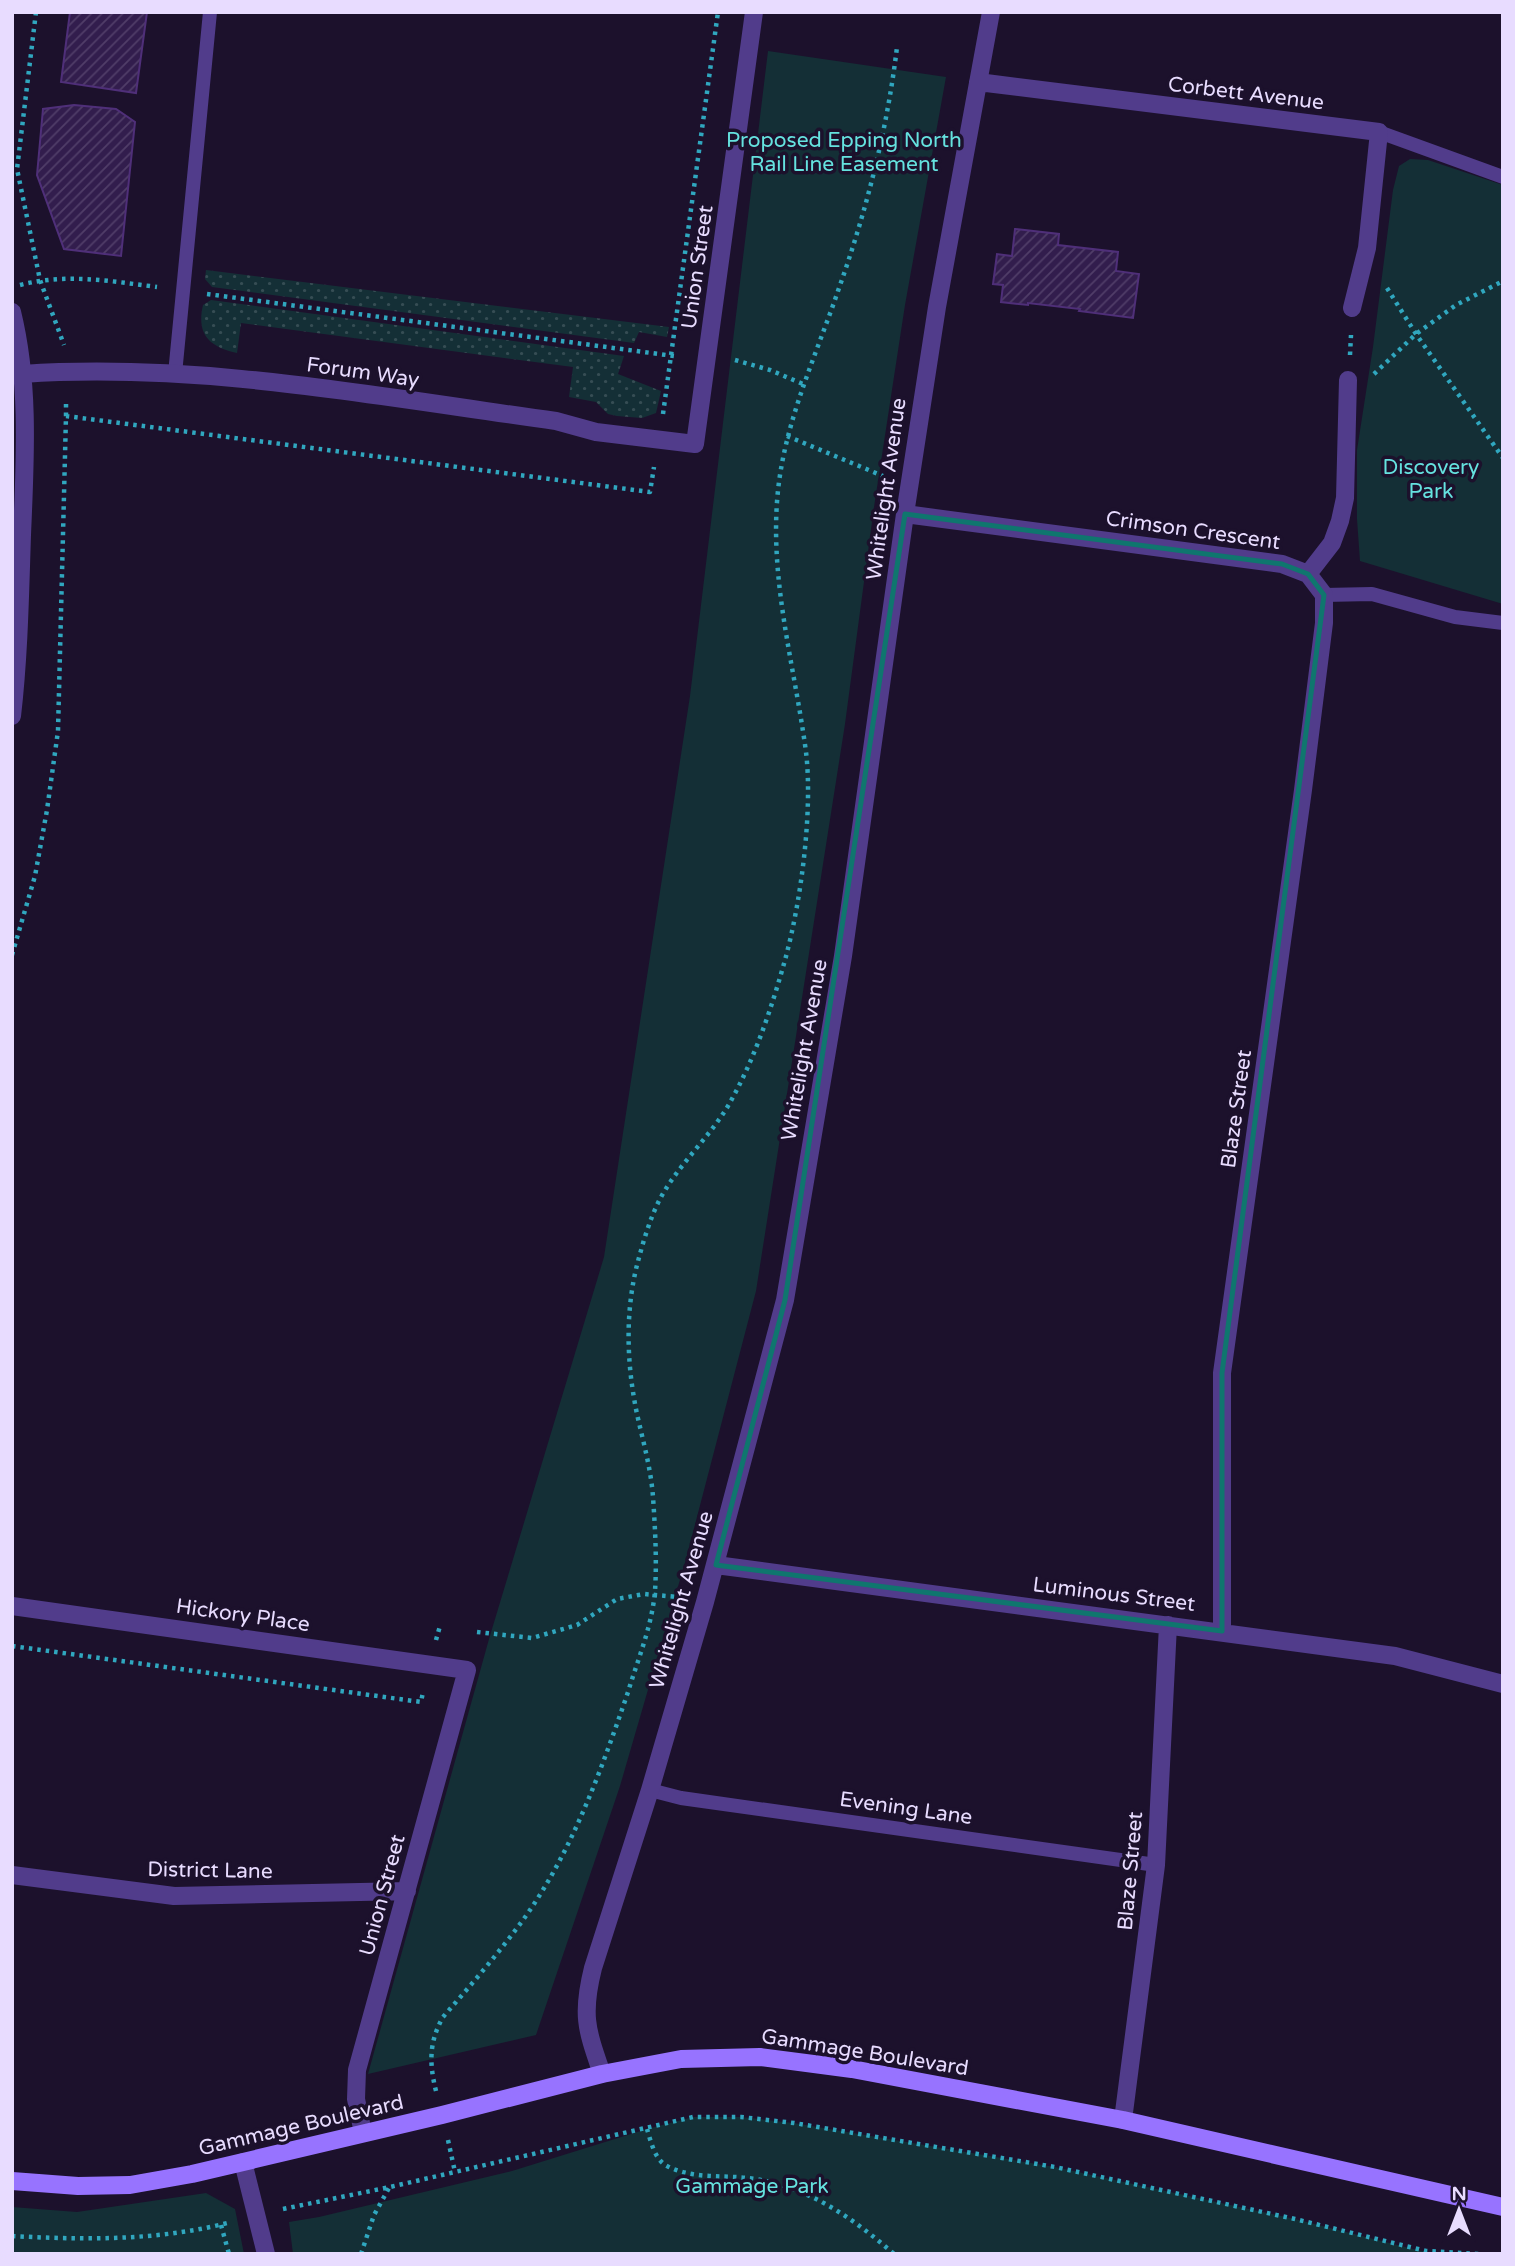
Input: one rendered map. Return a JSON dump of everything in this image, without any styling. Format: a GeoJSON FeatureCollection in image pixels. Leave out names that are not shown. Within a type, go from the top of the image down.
{"type":"FeatureCollection","features":[{"type":"Feature","properties":{"kind":"street","name":"Union Street"},"geometry":{"type":"LineString","coordinates":[[695,444],[754,12]]}},
{"type":"Feature","properties":{"kind":"street","name":"Whitelight Avenue"},"geometry":{"type":"LineString","coordinates":[[602,2074],[586,2028],[586,1995],[716,1565],[785,1300],[843,956],[937,307],[991,12]]}},
{"type":"Feature","properties":{"kind":"street","name":"Corbett Avenue"},"geometry":{"type":"LineString","coordinates":[[978,82],[1379,132]]}},
{"type":"Feature","properties":{"kind":"street"},"geometry":{"type":"LineString","coordinates":[[1352,308],[1367,248],[1379,132]]}},
{"type":"Feature","properties":{"kind":"street"},"geometry":{"type":"LineString","coordinates":[[12,312],[23,374],[23,509],[16,689],[12,716]]}},
{"type":"Feature","properties":{"kind":"street","name":"Forum Way"},"geometry":{"type":"LineString","coordinates":[[23,374],[68,371],[175,374],[280,384],[542,419],[596,432],[695,444]]}},
{"type":"Feature","properties":{"kind":"street"},"geometry":{"type":"LineString","coordinates":[[1324,595],[1308,574],[1332,543],[1345,498],[1348,380]]}},
{"type":"Feature","properties":{"kind":"street","name":"Crimson Crescent"},"geometry":{"type":"LineString","coordinates":[[905,514],[1282,564],[1308,574]]}},
{"type":"Feature","properties":{"kind":"street","name":"Blaze Street"},"geometry":{"type":"LineString","coordinates":[[1222,1631],[1222,1373],[1303,790],[1324,622],[1324,595]]}},
{"type":"Feature","properties":{"kind":"street","name":"Luminous Street"},"geometry":{"type":"LineString","coordinates":[[716,1565],[1395,1656],[1503,1684]]}},
{"type":"Feature","properties":{"kind":"street","name":"Hickory Place"},"geometry":{"type":"LineString","coordinates":[[12,1606],[467,1670]]}},
{"type":"Feature","properties":{"kind":"street","name":"Blaze Street"},"geometry":{"type":"LineString","coordinates":[[1123,2120],[1156,1865],[1168,1625]]}},
{"type":"Feature","properties":{"kind":"street","name":"Union Street"},"geometry":{"type":"LineString","coordinates":[[363,2133],[356,2099],[357,2070],[467,1670]]}},
{"type":"Feature","properties":{"kind":"street","name":"District Lane"},"geometry":{"type":"LineString","coordinates":[[12,1875],[174,1896],[407,1891]]}},
{"type":"Feature","properties":{"kind":"street","name":"Gammage Boulevard"},"geometry":{"type":"LineString","coordinates":[[12,2181],[78,2186],[130,2185],[192,2174],[602,2074],[681,2059],[760,2057],[852,2069],[1123,2120],[1503,2207]]}},
{"type":"Feature","properties":{"kind":"street"},"geometry":{"type":"LineString","coordinates":[[243,2162],[266,2254]]}},
{"type":"Feature","properties":{"kind":"lane"},"geometry":{"type":"LineString","coordinates":[[175,374],[210,12]]}},
{"type":"Feature","properties":{"kind":"lane","name":"Corbett Avenue"},"geometry":{"type":"LineString","coordinates":[[1379,132],[1503,177]]}},
{"type":"Feature","properties":{"kind":"lane"},"geometry":{"type":"LineString","coordinates":[[1324,595],[1372,594],[1455,617],[1503,623]]}},
{"type":"Feature","properties":{"kind":"lane","name":"Evening Lane"},"geometry":{"type":"LineString","coordinates":[[650,1790],[681,1798],[1156,1865]]}},
{"type":"Feature","properties":{"kind":"path"},"geometry":{"type":"LineString","coordinates":[[36,12],[17,169],[40,280]]}},
{"type":"Feature","properties":{"kind":"path"},"geometry":{"type":"LineString","coordinates":[[12,956],[35,876],[58,731],[66,416],[650,492],[672,356],[718,12]]}},
{"type":"Feature","properties":{"kind":"path"},"geometry":{"type":"LineString","coordinates":[[454,2172],[430,2060],[435,2030],[524,1919],[570,1841],[619,1719],[646,1633],[655,1594],[652,1489],[629,1366],[628,1321],[631,1292],[647,1231],[658,1202],[729,1104],[758,1041],[786,957],[795,915],[803,864],[807,759],[779,585],[777,499],[787,436],[803,384],[852,252],[869,194],[892,95],[897,47]]}},
{"type":"Feature","properties":{"kind":"path"},"geometry":{"type":"LineString","coordinates":[[1367,248],[1392,299],[1503,458]]}},
{"type":"Feature","properties":{"kind":"path"},"geometry":{"type":"LineString","coordinates":[[12,286],[66,277],[99,279],[672,356],[742,361],[803,384]]}},
{"type":"Feature","properties":{"kind":"path"},"geometry":{"type":"LineString","coordinates":[[1347,424],[1374,374],[1416,334],[1456,304],[1503,281]]}},
{"type":"Feature","properties":{"kind":"path"},"geometry":{"type":"LineString","coordinates":[[1348,380],[1352,308]]}},
{"type":"Feature","properties":{"kind":"path"},"geometry":{"type":"LineString","coordinates":[[787,436],[879,475],[910,481]]}},
{"type":"Feature","properties":{"kind":"path"},"geometry":{"type":"LineString","coordinates":[[477,1632],[532,1638],[547,1635],[577,1625],[617,1599],[655,1594],[705,1602]]}},
{"type":"Feature","properties":{"kind":"path"},"geometry":{"type":"LineString","coordinates":[[12,1646],[421,1702],[440,1626]]}},
{"type":"Feature","properties":{"kind":"path"},"geometry":{"type":"LineString","coordinates":[[12,2236],[134,2237],[175,2233],[221,2225],[693,2117],[741,2117],[794,2123],[1055,2167],[1295,2218],[1425,2253],[1480,2254]]}},
{"type":"Feature","properties":{"kind":"path"},"geometry":{"type":"LineString","coordinates":[[647,2129],[657,2157],[665,2165],[682,2172],[709,2177],[761,2180],[813,2196],[851,2218],[894,2254]]}},
{"type":"Feature","properties":{"kind":"path"},"geometry":{"type":"LineString","coordinates":[[361,2254],[374,2215],[390,2187]]}},
{"type":"Feature","properties":{"kind":"path"},"geometry":{"type":"LineString","coordinates":[[221,2225],[229,2254]]}},
{"type":"Feature","properties":{"kind":"highlighted area"},"geometry":{"type":"Polygon","coordinates":[[[905,514],[1282,564],[1308,574],[1324,595],[1222,1373],[1222,1631],[716,1565],[785,1300],[905,514]]]}},
{"type":"Feature","properties":{"kind":"green space","name":"Proposed Epping North Rail Line Easement"},"geometry":{"type":"Polygon","coordinates":[[[768,51],[946,77],[905,305],[845,724],[756,1291],[686,1559],[620,1786],[536,2035],[368,2074],[489,1639],[604,1257],[690,696],[768,51]]]}},
{"type":"Feature","properties":{"kind":"green space","name":"Discovery Park"},"geometry":{"type":"Polygon","coordinates":[[[1410,159],[1428,160],[1503,185],[1503,604],[1360,561],[1357,450],[1393,190],[1399,166],[1410,159]]]}},
{"type":"Feature","properties":{"kind":"green space"},"geometry":{"type":"Polygon","coordinates":[[[206,270],[669,327],[667,337],[639,332],[634,343],[212,287],[205,279],[206,270]]]}},
{"type":"Feature","properties":{"kind":"green space"},"geometry":{"type":"Polygon","coordinates":[[[211,300],[624,356],[618,374],[661,391],[656,413],[642,418],[617,416],[608,414],[596,402],[569,397],[573,367],[241,323],[237,353],[219,347],[207,338],[204,332],[201,315],[203,305],[211,300]]]}},
{"type":"Feature","properties":{"kind":"green space","name":"Gammage Park"},"geometry":{"type":"Polygon","coordinates":[[[693,2117],[741,2117],[794,2123],[1055,2167],[1295,2219],[1433,2254],[293,2254],[289,2222],[512,2171],[693,2117]]]}},
{"type":"Feature","properties":{"kind":"green space"},"geometry":{"type":"Polygon","coordinates":[[[206,2193],[235,2209],[244,2254],[12,2254],[12,2207],[77,2212],[206,2193]]]}},
{"type":"Feature","properties":{"kind":"building"},"geometry":{"type":"Polygon","coordinates":[[[70,12],[147,12],[136,93],[61,82],[70,12]]]}},
{"type":"Feature","properties":{"kind":"building"},"geometry":{"type":"Polygon","coordinates":[[[74,105],[116,109],[135,122],[121,256],[64,249],[37,175],[43,109],[74,105]]]}},
{"type":"Feature","properties":{"kind":"building"},"geometry":{"type":"Polygon","coordinates":[[[1015,229],[1059,234],[1058,245],[1118,252],[1116,271],[1139,274],[1133,318],[1079,311],[1080,309],[1001,302],[1003,285],[993,284],[997,254],[1012,256],[1015,229]]]}}]}
